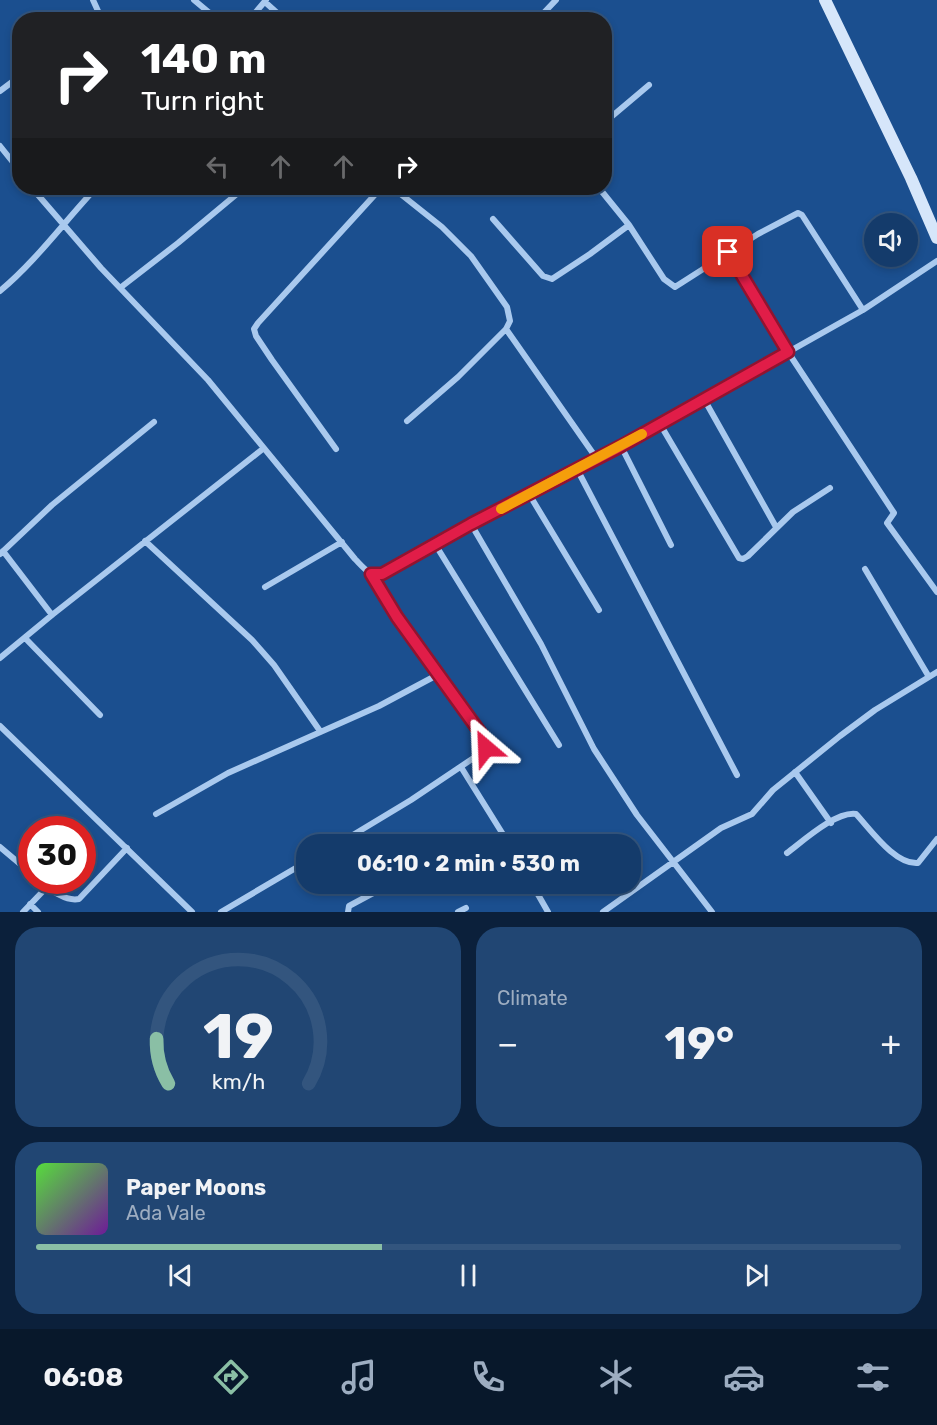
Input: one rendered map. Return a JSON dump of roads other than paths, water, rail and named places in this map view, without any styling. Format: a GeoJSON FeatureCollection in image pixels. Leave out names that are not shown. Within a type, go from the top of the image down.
{"type":"FeatureCollection","features":[{"type":"Feature","properties":{"kind":"main road"},"geometry":{"type":"LineString","coordinates":[[825,0],[911,178],[937,238]]}},
{"type":"Feature","properties":{"kind":"street"},"geometry":{"type":"LineString","coordinates":[[194,0],[208,12]]}},
{"type":"Feature","properties":{"kind":"street"},"geometry":{"type":"LineString","coordinates":[[545,12],[556,0]]}},
{"type":"Feature","properties":{"kind":"street"},"geometry":{"type":"LineString","coordinates":[[265,1],[277,12]]}},
{"type":"Feature","properties":{"kind":"street"},"geometry":{"type":"LineString","coordinates":[[0,92],[12,82]]}},
{"type":"Feature","properties":{"kind":"street"},"geometry":{"type":"LineString","coordinates":[[612,116],[649,85]]}},
{"type":"Feature","properties":{"kind":"street"},"geometry":{"type":"LineString","coordinates":[[0,146],[12,161]]}},
{"type":"Feature","properties":{"kind":"street"},"geometry":{"type":"LineString","coordinates":[[39,195],[120,288],[208,380],[371,574],[397,617],[487,742],[486,748],[481,753],[461,767],[355,834]]}},
{"type":"Feature","properties":{"kind":"street"},"geometry":{"type":"LineString","coordinates":[[0,291],[27,267],[89,195]]}},
{"type":"Feature","properties":{"kind":"street"},"geometry":{"type":"LineString","coordinates":[[120,288],[236,195]]}},
{"type":"Feature","properties":{"kind":"street"},"geometry":{"type":"LineString","coordinates":[[336,449],[272,360],[254,329],[375,195]]}},
{"type":"Feature","properties":{"kind":"street"},"geometry":{"type":"LineString","coordinates":[[402,195],[442,227],[471,256],[507,307],[510,321],[506,329],[458,377],[407,421]]}},
{"type":"Feature","properties":{"kind":"street"},"geometry":{"type":"LineString","coordinates":[[605,195],[629,225],[664,279],[672,286],[680,284],[728,252],[798,213],[802,215],[863,310]]}},
{"type":"Feature","properties":{"kind":"street"},"geometry":{"type":"LineString","coordinates":[[493,219],[543,276],[552,279],[629,225]]}},
{"type":"Feature","properties":{"kind":"street"},"geometry":{"type":"LineString","coordinates":[[728,252],[788,352],[894,513],[887,523],[937,592]]}},
{"type":"Feature","properties":{"kind":"street"},"geometry":{"type":"LineString","coordinates":[[371,574],[382,574],[471,524],[621,446],[863,310],[937,261]]}},
{"type":"Feature","properties":{"kind":"street"},"geometry":{"type":"LineString","coordinates":[[506,329],[597,459]]}},
{"type":"Feature","properties":{"kind":"street"},"geometry":{"type":"LineString","coordinates":[[704,399],[776,527]]}},
{"type":"Feature","properties":{"kind":"street"},"geometry":{"type":"LineString","coordinates":[[52,615],[1,552],[52,505],[154,422]]}},
{"type":"Feature","properties":{"kind":"street"},"geometry":{"type":"LineString","coordinates":[[660,424],[740,558],[748,556],[793,512],[830,488]]}},
{"type":"Feature","properties":{"kind":"street"},"geometry":{"type":"LineString","coordinates":[[621,446],[671,545]]}},
{"type":"Feature","properties":{"kind":"street"},"geometry":{"type":"LineString","coordinates":[[0,658],[264,448]]}},
{"type":"Feature","properties":{"kind":"street"},"geometry":{"type":"LineString","coordinates":[[577,469],[737,776]]}},
{"type":"Feature","properties":{"kind":"street"},"geometry":{"type":"LineString","coordinates":[[529,494],[599,610]]}},
{"type":"Feature","properties":{"kind":"street"},"geometry":{"type":"LineString","coordinates":[[471,524],[541,644],[594,749],[637,814],[712,912]]}},
{"type":"Feature","properties":{"kind":"street"},"geometry":{"type":"LineString","coordinates":[[145,541],[252,640],[274,665],[320,731]]}},
{"type":"Feature","properties":{"kind":"street"},"geometry":{"type":"LineString","coordinates":[[265,587],[342,542]]}},
{"type":"Feature","properties":{"kind":"street"},"geometry":{"type":"LineString","coordinates":[[435,544],[559,745]]}},
{"type":"Feature","properties":{"kind":"street"},"geometry":{"type":"LineString","coordinates":[[865,569],[928,677]]}},
{"type":"Feature","properties":{"kind":"street"},"geometry":{"type":"LineString","coordinates":[[25,638],[100,715]]}},
{"type":"Feature","properties":{"kind":"street"},"geometry":{"type":"LineString","coordinates":[[603,912],[721,828],[752,814],[773,790],[875,710],[937,672]]}},
{"type":"Feature","properties":{"kind":"street"},"geometry":{"type":"LineString","coordinates":[[156,814],[228,773],[379,706],[438,674]]}},
{"type":"Feature","properties":{"kind":"street"},"geometry":{"type":"LineString","coordinates":[[0,726],[192,912]]}},
{"type":"Feature","properties":{"kind":"street"},"geometry":{"type":"LineString","coordinates":[[461,767],[503,834]]}},
{"type":"Feature","properties":{"kind":"street"},"geometry":{"type":"LineString","coordinates":[[795,772],[831,823]]}},
{"type":"Feature","properties":{"kind":"street"},"geometry":{"type":"LineString","coordinates":[[787,853],[844,815],[856,814],[896,857],[912,863],[918,863],[937,839]]}},
{"type":"Feature","properties":{"kind":"street"},"geometry":{"type":"LineString","coordinates":[[0,847],[18,862]]}},
{"type":"Feature","properties":{"kind":"street"},"geometry":{"type":"LineString","coordinates":[[96,881],[127,848]]}},
{"type":"Feature","properties":{"kind":"street"},"geometry":{"type":"LineString","coordinates":[[220,912],[296,868]]}},
{"type":"Feature","properties":{"kind":"street"},"geometry":{"type":"LineString","coordinates":[[23,912],[40,894]]}},
{"type":"Feature","properties":{"kind":"street"},"geometry":{"type":"LineString","coordinates":[[60,894],[74,900],[84,894]]}},
{"type":"Feature","properties":{"kind":"street"},"geometry":{"type":"LineString","coordinates":[[348,912],[349,906],[371,894]]}},
{"type":"Feature","properties":{"kind":"street"},"geometry":{"type":"LineString","coordinates":[[538,894],[548,912]]}},
{"type":"Feature","properties":{"kind":"street"},"geometry":{"type":"LineString","coordinates":[[30,904],[38,912]]}},
{"type":"Feature","properties":{"kind":"street"},"geometry":{"type":"LineString","coordinates":[[458,912],[466,908]]}}]}
